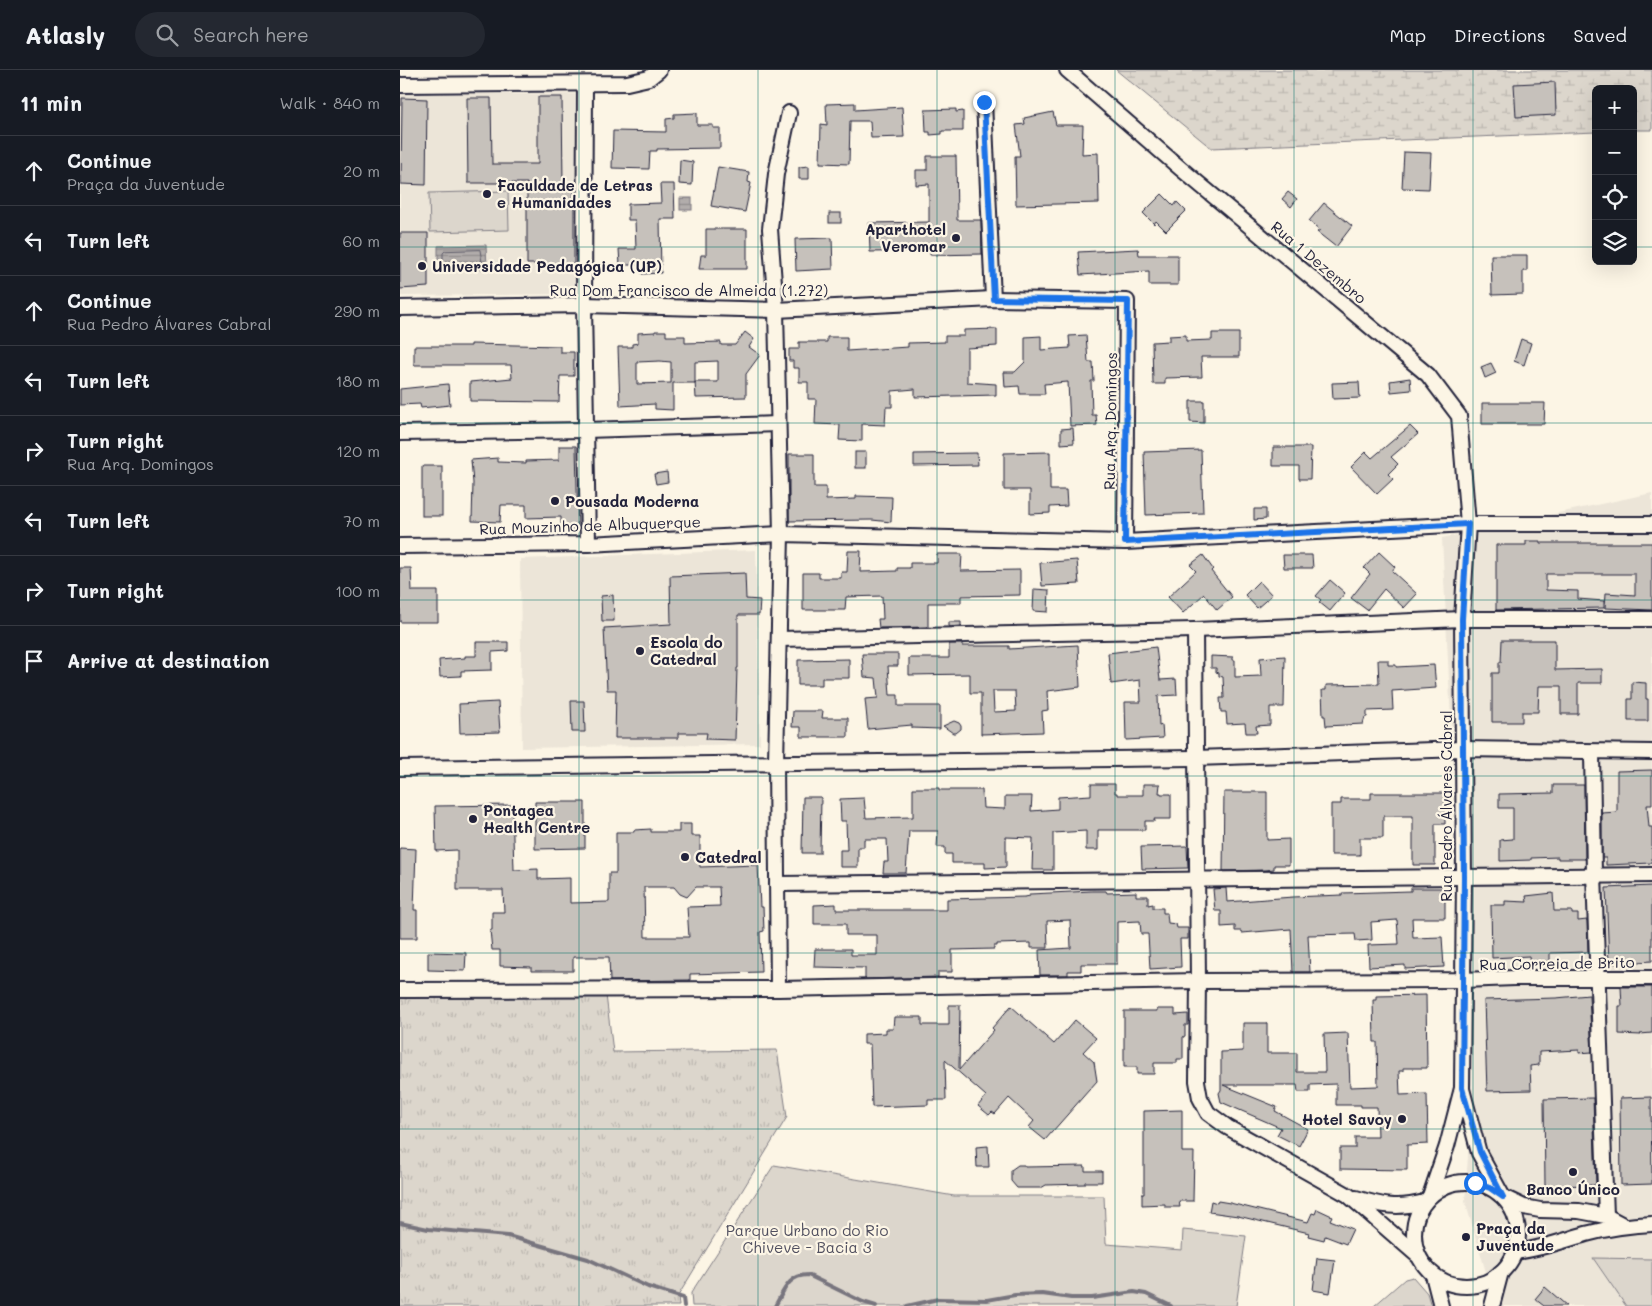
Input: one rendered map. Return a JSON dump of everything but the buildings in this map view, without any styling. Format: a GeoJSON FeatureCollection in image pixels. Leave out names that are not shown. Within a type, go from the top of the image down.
{"type":"FeatureCollection","features":[{"type":"Feature","properties":{"kind":"street"},"geometry":{"type":"LineString","coordinates":[[400,85],[627,83],[649,78],[659,70]]}},
{"type":"Feature","properties":{"kind":"street","name":"Rua 1 Dezembro"},"geometry":{"type":"LineString","coordinates":[[1067,70],[1180,168],[1428,375],[1459,416],[1468,524]]}},
{"type":"Feature","properties":{"kind":"street"},"geometry":{"type":"LineString","coordinates":[[585,84],[584,305],[588,544]]}},
{"type":"Feature","properties":{"kind":"street"},"geometry":{"type":"LineString","coordinates":[[984,102],[994,299]]}},
{"type":"Feature","properties":{"kind":"street"},"geometry":{"type":"LineString","coordinates":[[778,989],[776,762],[781,534],[776,310],[770,229],[776,174],[789,113]]}},
{"type":"Feature","properties":{"kind":"street","name":"Rua Dom Francisco de Almeida (1.272)"},"geometry":{"type":"LineString","coordinates":[[400,308],[584,305],[776,310],[994,299],[1128,301]]}},
{"type":"Feature","properties":{"kind":"street","name":"Rua Arq. Domingos"},"geometry":{"type":"LineString","coordinates":[[1125,542],[1128,301]]}},
{"type":"Feature","properties":{"kind":"street"},"geometry":{"type":"LineString","coordinates":[[400,433],[778,424]]}},
{"type":"Feature","properties":{"kind":"street","name":"Rua Mouzinho de Albuquerque"},"geometry":{"type":"LineString","coordinates":[[400,546],[588,544],[781,534],[1125,542],[1468,524],[1652,524]]}},
{"type":"Feature","properties":{"kind":"street","name":"Rua Pedro Álvares Cabral"},"geometry":{"type":"LineString","coordinates":[[1462,1088],[1464,877],[1462,619],[1468,524]]}},
{"type":"Feature","properties":{"kind":"street"},"geometry":{"type":"LineString","coordinates":[[779,639],[1195,630],[1462,619],[1652,619]]}},
{"type":"Feature","properties":{"kind":"street"},"geometry":{"type":"LineString","coordinates":[[1195,630],[1197,1081],[1200,1098],[1208,1113],[1227,1128],[1348,1195],[1380,1206],[1409,1206],[1428,1199],[1444,1187],[1459,1183],[1475,1183],[1490,1188],[1503,1197],[1524,1207],[1540,1210],[1579,1211],[1606,1216],[1623,1225]]}},
{"type":"Feature","properties":{"kind":"street"},"geometry":{"type":"LineString","coordinates":[[400,768],[1195,758],[1462,749],[1652,752]]}},
{"type":"Feature","properties":{"kind":"street"},"geometry":{"type":"LineString","coordinates":[[1592,752],[1597,978],[1606,1216]]}},
{"type":"Feature","properties":{"kind":"street"},"geometry":{"type":"LineString","coordinates":[[777,884],[1594,874],[1652,875]]}},
{"type":"Feature","properties":{"kind":"street","name":"Rua Correia de Brito"},"geometry":{"type":"LineString","coordinates":[[400,990],[778,989],[1198,981],[1652,978]]}},
{"type":"Feature","properties":{"kind":"street"},"geometry":{"type":"LineString","coordinates":[[1462,1088],[1480,1152],[1516,1222],[1518,1237],[1515,1252],[1501,1272],[1492,1306]]}},
{"type":"Feature","properties":{"kind":"street"},"geometry":{"type":"LineString","coordinates":[[1462,1088],[1447,1146],[1428,1199],[1418,1214],[1414,1227],[1414,1241],[1424,1266],[1433,1275],[1448,1283],[1465,1286],[1482,1284],[1501,1272]]}},
{"type":"Feature","properties":{"kind":"street"},"geometry":{"type":"LineString","coordinates":[[1348,1195],[1418,1254]]}},
{"type":"Feature","properties":{"kind":"street"},"geometry":{"type":"LineString","coordinates":[[1515,1252],[1536,1250],[1623,1225],[1652,1224]]}},
{"type":"Feature","properties":{"kind":"street"},"geometry":{"type":"LineString","coordinates":[[1433,1275],[1441,1306]]}},
{"type":"Feature","properties":{"kind":"shaded area","name":"Faculdade de Letras e Humanidades"},"geometry":{"type":"Polygon","coordinates":[[[400,94],[575,94],[575,294],[400,296],[400,94]]]}},
{"type":"Feature","properties":{"kind":"shaded area"},"geometry":{"type":"Polygon","coordinates":[[[1652,493],[1652,1259],[1593,1259],[1626,1306],[1496,1306],[1465,1201],[1468,1156],[1468,1067],[1442,538],[1652,493]]]}},
{"type":"Feature","properties":{"kind":"shaded area","name":"Escola do Catedral"},"geometry":{"type":"Polygon","coordinates":[[[756,550],[760,744],[522,748],[520,559],[756,550]]]}},
{"type":"Feature","properties":{"kind":"green space"},"geometry":{"type":"Polygon","coordinates":[[[1116,70],[1652,70],[1652,130],[1637,130],[1637,85],[1592,85],[1592,132],[1211,148],[1116,70]]]}},
{"type":"Feature","properties":{"kind":"green space"},"geometry":{"type":"Polygon","coordinates":[[[508,191],[509,230],[430,232],[429,193],[508,191]]]}},
{"type":"Feature","properties":{"kind":"green space"},"geometry":{"type":"Polygon","coordinates":[[[606,995],[613,1052],[777,1050],[787,1117],[678,1296],[679,1306],[400,1306],[400,996],[606,995]]]}},
{"type":"Feature","properties":{"kind":"green space","name":"Parque Urbano do Rio Chiveve - Bacia 3"},"geometry":{"type":"Polygon","coordinates":[[[774,1165],[954,1196],[1104,1196],[1106,1244],[1182,1250],[1183,1230],[1246,1236],[1236,1306],[692,1306],[691,1293],[774,1165]]]}},
{"type":"Feature","properties":{"kind":"green space"},"geometry":{"type":"Polygon","coordinates":[[[1593,1258],[1652,1259],[1652,1306],[1626,1306],[1593,1258]]]}},
{"type":"Feature","properties":{"kind":"green space"},"geometry":{"type":"Polygon","coordinates":[[[1413,1277],[1427,1293],[1431,1306],[1374,1306],[1405,1279],[1413,1277]]]}},
{"type":"Feature","properties":{"kind":"water"},"geometry":{"type":"Polygon","coordinates":[[[680,198],[692,198],[692,210],[680,210],[680,198]]]}},
{"type":"Feature","properties":{"kind":"water"},"geometry":{"type":"Polygon","coordinates":[[[486,245],[487,269],[438,270],[438,246],[486,245]]]}},
{"type":"Feature","properties":{"kind":"waterway"},"geometry":{"type":"LineString","coordinates":[[400,1223],[428,1229],[508,1236],[588,1259],[648,1287],[683,1298],[684,1306]]}},
{"type":"Feature","properties":{"kind":"waterway"},"geometry":{"type":"LineString","coordinates":[[775,1306],[791,1281],[808,1275],[863,1302],[876,1306]]}},
{"type":"Feature","properties":{"kind":"waterway"},"geometry":{"type":"LineString","coordinates":[[907,1306],[938,1299],[987,1300],[1015,1295],[1042,1294],[1071,1298],[1092,1298],[1134,1292],[1146,1294],[1171,1306]]}},
{"type":"Feature","properties":{"kind":"place","name":"Faculdade de Letras e Humanidades"},"geometry":{"type":"Point","coordinates":[487,194]}},
{"type":"Feature","properties":{"kind":"place","name":"Aparthotel Veromar"},"geometry":{"type":"Point","coordinates":[956,238]}},
{"type":"Feature","properties":{"kind":"place","name":"Universidade Pedagógica (UP)"},"geometry":{"type":"Point","coordinates":[422,266]}},
{"type":"Feature","properties":{"kind":"place","name":"Pousada Moderna"},"geometry":{"type":"Point","coordinates":[555,501]}},
{"type":"Feature","properties":{"kind":"place","name":"Escola do Catedral"},"geometry":{"type":"Point","coordinates":[640,651]}},
{"type":"Feature","properties":{"kind":"place","name":"Pontagea Health Centre"},"geometry":{"type":"Point","coordinates":[473,819]}},
{"type":"Feature","properties":{"kind":"place","name":"Catedral"},"geometry":{"type":"Point","coordinates":[685,857]}},
{"type":"Feature","properties":{"kind":"place","name":"Hotel Savoy"},"geometry":{"type":"Point","coordinates":[1402,1119]}},
{"type":"Feature","properties":{"kind":"place","name":"Banco Único"},"geometry":{"type":"Point","coordinates":[1573,1172]}},
{"type":"Feature","properties":{"kind":"place","name":"Praça da Juventude"},"geometry":{"type":"Point","coordinates":[1466,1237]}},
{"type":"Feature","properties":{"kind":"route"},"geometry":{"type":"LineString","coordinates":[[984,102],[994,299],[1128,301],[1125,542],[1468,524],[1462,619],[1464,877],[1462,1088],[1480,1152],[1503,1197],[1490,1188],[1475,1183]]}}]}
